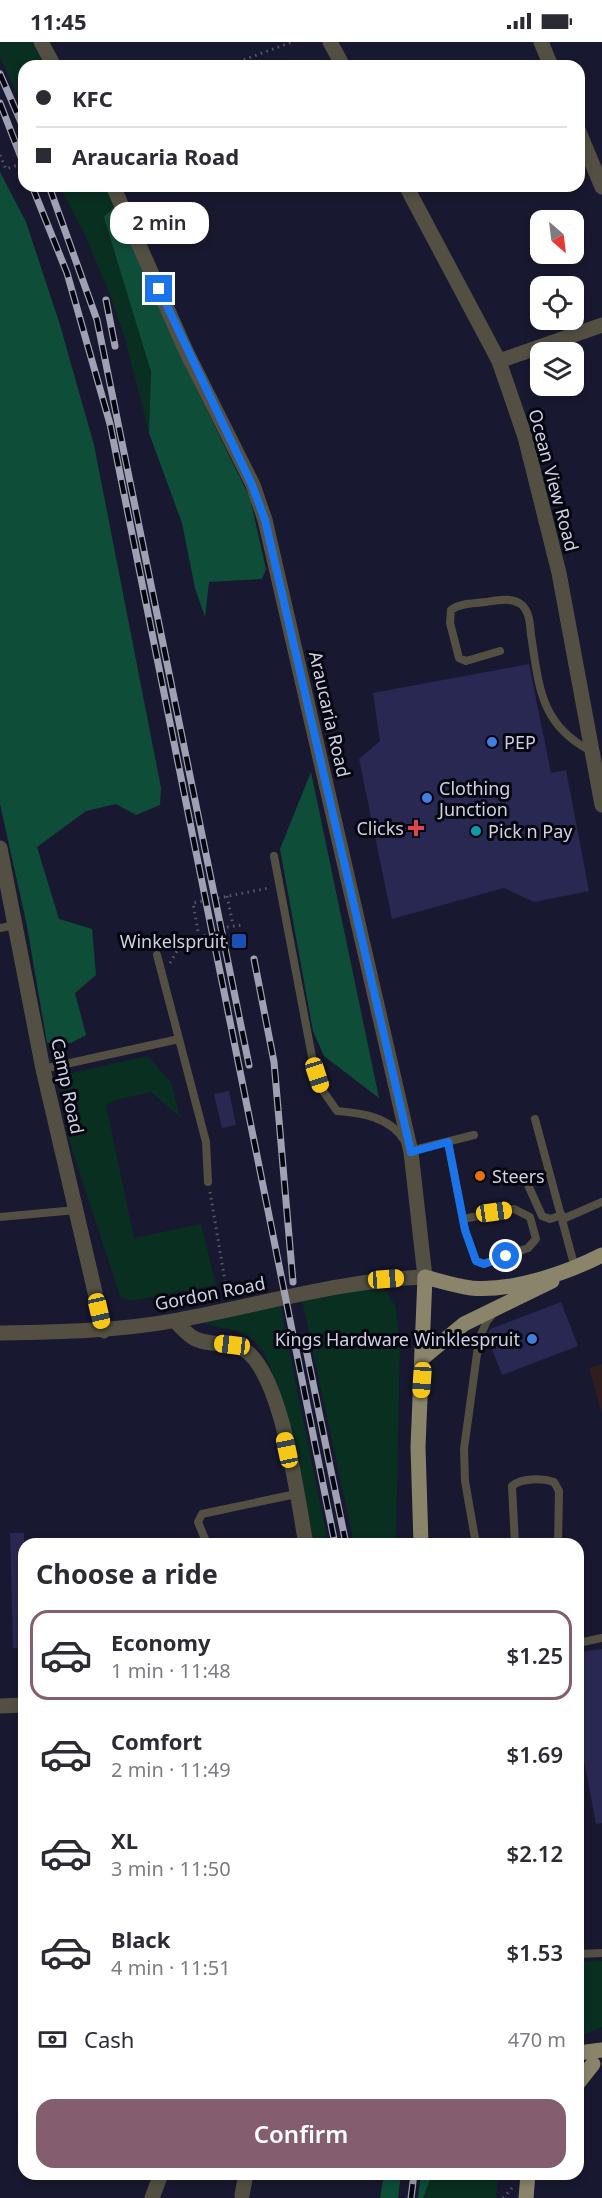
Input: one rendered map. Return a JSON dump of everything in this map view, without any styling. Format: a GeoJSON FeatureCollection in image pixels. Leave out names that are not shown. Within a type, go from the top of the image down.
{"type":"FeatureCollection","features":[{"type":"Feature","properties":{"kind":"main road"},"geometry":{"type":"LineString","coordinates":[[424,1357],[464,1324],[602,1255]]}},
{"type":"Feature","properties":{"kind":"main road"},"geometry":{"type":"LineString","coordinates":[[421,1538],[418,1447],[424,1357],[425,1277],[472,1288],[499,1287],[573,1270]]}},
{"type":"Feature","properties":{"kind":"main road"},"geometry":{"type":"LineString","coordinates":[[584,2052],[602,2050]]}},
{"type":"Feature","properties":{"kind":"main road"},"geometry":{"type":"LineString","coordinates":[[584,2075],[592,2064]]}},
{"type":"Feature","properties":{"kind":"main road"},"geometry":{"type":"LineString","coordinates":[[526,2198],[528,2180]]}},
{"type":"Feature","properties":{"kind":"street"},"geometry":{"type":"LineString","coordinates":[[41,42],[51,60]]}},
{"type":"Feature","properties":{"kind":"street"},"geometry":{"type":"LineString","coordinates":[[330,42],[340,60]]}},
{"type":"Feature","properties":{"kind":"street"},"geometry":{"type":"LineString","coordinates":[[541,42],[548,60]]}},
{"type":"Feature","properties":{"kind":"street"},"geometry":{"type":"LineString","coordinates":[[585,146],[602,187]]}},
{"type":"Feature","properties":{"kind":"street","name":"Araucaria Road"},"geometry":{"type":"LineString","coordinates":[[116,192],[186,351],[262,510],[411,1152],[425,1277]]}},
{"type":"Feature","properties":{"kind":"street","name":"Ocean View Road"},"geometry":{"type":"LineString","coordinates":[[409,192],[499,361],[525,436],[559,573],[602,805]]}},
{"type":"Feature","properties":{"kind":"street"},"geometry":{"type":"LineString","coordinates":[[499,361],[602,324]]}},
{"type":"Feature","properties":{"kind":"street","name":"Camp Road"},"geometry":{"type":"LineString","coordinates":[[0,848],[17,924],[44,1069],[104,1331]]}},
{"type":"Feature","properties":{"kind":"street","name":"Gordon Road"},"geometry":{"type":"LineString","coordinates":[[0,1333],[104,1331],[175,1321],[386,1279],[425,1277]]}},
{"type":"Feature","properties":{"kind":"street"},"geometry":{"type":"LineString","coordinates":[[175,1321],[193,1337],[242,1349],[258,1365],[271,1385],[278,1405],[305,1538]]}},
{"type":"Feature","properties":{"kind":"street"},"geometry":{"type":"LineString","coordinates":[[0,1706],[18,1706]]}},
{"type":"Feature","properties":{"kind":"street"},"geometry":{"type":"LineString","coordinates":[[153,2198],[159,2180]]}},
{"type":"Feature","properties":{"kind":"street"},"geometry":{"type":"LineString","coordinates":[[242,2195],[245,2180]]}},
{"type":"Feature","properties":{"kind":"lane"},"geometry":{"type":"LineString","coordinates":[[500,651],[466,661],[459,658],[450,623],[451,610],[459,606],[498,600],[510,600],[523,606],[529,618],[541,696],[548,713],[569,738],[592,752]]}},
{"type":"Feature","properties":{"kind":"lane"},"geometry":{"type":"LineString","coordinates":[[274,856],[313,1062],[321,1088],[337,1111],[361,1113],[384,1121],[403,1137],[411,1152],[474,1135]]}},
{"type":"Feature","properties":{"kind":"lane"},"geometry":{"type":"LineString","coordinates":[[0,928],[17,924]]}},
{"type":"Feature","properties":{"kind":"lane"},"geometry":{"type":"LineString","coordinates":[[157,955],[206,1142],[208,1182]]}},
{"type":"Feature","properties":{"kind":"lane"},"geometry":{"type":"LineString","coordinates":[[44,1069],[179,1039]]}},
{"type":"Feature","properties":{"kind":"lane"},"geometry":{"type":"LineString","coordinates":[[535,1119],[562,1217],[573,1270]]}},
{"type":"Feature","properties":{"kind":"lane"},"geometry":{"type":"LineString","coordinates":[[448,1142],[463,1219],[470,1248],[476,1261],[482,1265],[528,1248],[537,1239],[530,1217],[514,1209],[463,1219]]}},
{"type":"Feature","properties":{"kind":"lane"},"geometry":{"type":"LineString","coordinates":[[528,1185],[542,1216],[549,1219],[562,1217],[602,1202]]}},
{"type":"Feature","properties":{"kind":"lane"},"geometry":{"type":"LineString","coordinates":[[0,1217],[76,1209]]}},
{"type":"Feature","properties":{"kind":"lane"},"geometry":{"type":"LineString","coordinates":[[475,1538],[465,1481],[464,1449],[479,1339],[487,1321],[506,1304]]}},
{"type":"Feature","properties":{"kind":"lane"},"geometry":{"type":"LineString","coordinates":[[515,1538],[512,1486],[521,1481],[548,1480],[555,1482],[559,1491],[558,1538]]}},
{"type":"Feature","properties":{"kind":"lane"},"geometry":{"type":"LineString","coordinates":[[205,1538],[198,1522],[202,1514],[296,1494]]}},
{"type":"Feature","properties":{"kind":"lane"},"geometry":{"type":"LineString","coordinates":[[584,1642],[602,1638]]}},
{"type":"Feature","properties":{"kind":"lane"},"geometry":{"type":"LineString","coordinates":[[584,1954],[602,1953]]}},
{"type":"Feature","properties":{"kind":"path"},"geometry":{"type":"LineString","coordinates":[[243,60],[292,42]]}},
{"type":"Feature","properties":{"kind":"path"},"geometry":{"type":"LineString","coordinates":[[0,155],[6,170],[18,165]]}},
{"type":"Feature","properties":{"kind":"path"},"geometry":{"type":"LineString","coordinates":[[199,937],[193,903],[269,888]]}},
{"type":"Feature","properties":{"kind":"path"},"geometry":{"type":"LineString","coordinates":[[227,896],[233,926]]}},
{"type":"Feature","properties":{"kind":"path"},"geometry":{"type":"LineString","coordinates":[[227,927],[242,925]]}},
{"type":"Feature","properties":{"kind":"path"},"geometry":{"type":"LineString","coordinates":[[160,969],[172,962],[184,939],[208,935]]}},
{"type":"Feature","properties":{"kind":"path"},"geometry":{"type":"LineString","coordinates":[[208,1182],[226,1287]]}},
{"type":"Feature","properties":{"kind":"shaded area"},"geometry":{"type":"Polygon","coordinates":[[[602,1364],[602,1414],[589,1368],[602,1364]]]}},
{"type":"Feature","properties":{"kind":"green space"},"geometry":{"type":"Polygon","coordinates":[[[0,42],[32,42],[42,60],[18,60],[18,96],[0,58],[0,42]]]}},
{"type":"Feature","properties":{"kind":"green space"},"geometry":{"type":"Polygon","coordinates":[[[0,172],[26,222],[60,325],[94,445],[161,788],[160,805],[136,815],[116,804],[86,811],[37,847],[59,919],[92,929],[96,975],[75,993],[86,1035],[71,1043],[47,1043],[27,926],[0,804],[0,172]]]}},
{"type":"Feature","properties":{"kind":"green space"},"geometry":{"type":"Polygon","coordinates":[[[62,192],[109,192],[115,206],[104,217],[128,290],[151,376],[149,433],[125,338],[109,292],[84,233],[62,192]]]}},
{"type":"Feature","properties":{"kind":"green space"},"geometry":{"type":"Polygon","coordinates":[[[115,206],[197,390],[250,498],[266,569],[262,579],[209,582],[205,617],[195,588],[182,523],[149,433],[151,372],[104,217],[115,206]]]}},
{"type":"Feature","properties":{"kind":"green space"},"geometry":{"type":"Polygon","coordinates":[[[311,772],[379,1098],[324,1056],[313,1031],[280,849],[311,772]]]}},
{"type":"Feature","properties":{"kind":"green space"},"geometry":{"type":"Polygon","coordinates":[[[147,1056],[171,1082],[180,1117],[151,1092],[115,1100],[106,1105],[134,1238],[201,1224],[216,1285],[130,1301],[120,1296],[68,1137],[59,1076],[147,1056]]]}},
{"type":"Feature","properties":{"kind":"green space"},"geometry":{"type":"Polygon","coordinates":[[[371,1287],[387,1292],[396,1308],[400,1344],[396,1538],[353,1538],[302,1300],[371,1287]]]}},
{"type":"Feature","properties":{"kind":"green space"},"geometry":{"type":"Polygon","coordinates":[[[280,1304],[327,1538],[311,1538],[284,1409],[267,1360],[257,1344],[249,1337],[234,1330],[206,1324],[200,1320],[280,1304]]]}},
{"type":"Feature","properties":{"kind":"green space"},"geometry":{"type":"Polygon","coordinates":[[[602,1961],[602,2027],[584,2035],[584,1962],[602,1961]]]}},
{"type":"Feature","properties":{"kind":"green space"},"geometry":{"type":"Polygon","coordinates":[[[383,2180],[400,2180],[398,2198],[380,2198],[383,2180]]]}},
{"type":"Feature","properties":{"kind":"green space"},"geometry":{"type":"Polygon","coordinates":[[[420,2180],[430,2180],[423,2198],[418,2198],[420,2180]]]}},
{"type":"Feature","properties":{"kind":"green space"},"geometry":{"type":"Polygon","coordinates":[[[427,2180],[498,2180],[496,2198],[422,2198],[427,2180]]]}},
{"type":"Feature","properties":{"kind":"building","name":"Pick n Pay"},"geometry":{"type":"Polygon","coordinates":[[[529,664],[551,773],[566,770],[589,891],[534,902],[504,888],[392,919],[359,759],[380,741],[373,693],[529,664]]]}},
{"type":"Feature","properties":{"kind":"building"},"geometry":{"type":"Polygon","coordinates":[[[229,1091],[236,1125],[222,1128],[214,1094],[229,1091]]]}},
{"type":"Feature","properties":{"kind":"building","name":"Kings Hardware Winklespruit"},"geometry":{"type":"Polygon","coordinates":[[[561,1302],[578,1346],[502,1375],[487,1336],[490,1329],[561,1302]]]}},
{"type":"Feature","properties":{"kind":"building"},"geometry":{"type":"Polygon","coordinates":[[[10,1533],[24,1533],[24,1538],[18,1538],[18,1648],[13,1648],[10,1533]]]}},
{"type":"Feature","properties":{"kind":"building"},"geometry":{"type":"Polygon","coordinates":[[[602,1649],[602,1823],[596,1824],[584,1761],[584,1651],[602,1649]]]}},
{"type":"Feature","properties":{"kind":"railway"},"geometry":{"type":"LineString","coordinates":[[0,74],[18,115]]}},
{"type":"Feature","properties":{"kind":"railway"},"geometry":{"type":"LineString","coordinates":[[0,103],[18,150]]}},
{"type":"Feature","properties":{"kind":"railway"},"geometry":{"type":"LineString","coordinates":[[34,192],[67,273],[110,424],[334,1538]]}},
{"type":"Feature","properties":{"kind":"railway"},"geometry":{"type":"LineString","coordinates":[[51,192],[97,320],[249,1065]]}},
{"type":"Feature","properties":{"kind":"railway"},"geometry":{"type":"LineString","coordinates":[[106,300],[115,346]]}},
{"type":"Feature","properties":{"kind":"railway"},"geometry":{"type":"LineString","coordinates":[[254,959],[274,1062],[293,1282]]}},
{"type":"Feature","properties":{"kind":"railway"},"geometry":{"type":"LineString","coordinates":[[304,1339],[345,1538]]}},
{"type":"Feature","properties":{"kind":"railway"},"geometry":{"type":"LineString","coordinates":[[411,2198],[413,2180]]}},
{"type":"Feature","properties":{"kind":"place","name":"PEP"},"geometry":{"type":"Point","coordinates":[492,742]}},
{"type":"Feature","properties":{"kind":"place","name":"Clothing Junction"},"geometry":{"type":"Point","coordinates":[427,798]}},
{"type":"Feature","properties":{"kind":"place","name":"Clicks"},"geometry":{"type":"Point","coordinates":[416,828]}},
{"type":"Feature","properties":{"kind":"place","name":"Pick n Pay"},"geometry":{"type":"Point","coordinates":[476,831]}},
{"type":"Feature","properties":{"kind":"place","name":"Winkelspruit"},"geometry":{"type":"Point","coordinates":[239,941]}},
{"type":"Feature","properties":{"kind":"place","name":"Steers"},"geometry":{"type":"Point","coordinates":[480,1176]}},
{"type":"Feature","properties":{"kind":"place","name":"Kings Hardware Winklespruit"},"geometry":{"type":"Point","coordinates":[532,1339]}},
{"type":"Feature","properties":{"kind":"route"},"geometry":{"type":"LineString","coordinates":[[159,289],[186,351],[252,485],[265,520],[411,1152],[448,1142],[467,1241],[476,1261],[482,1265],[506,1256]]}}]}
